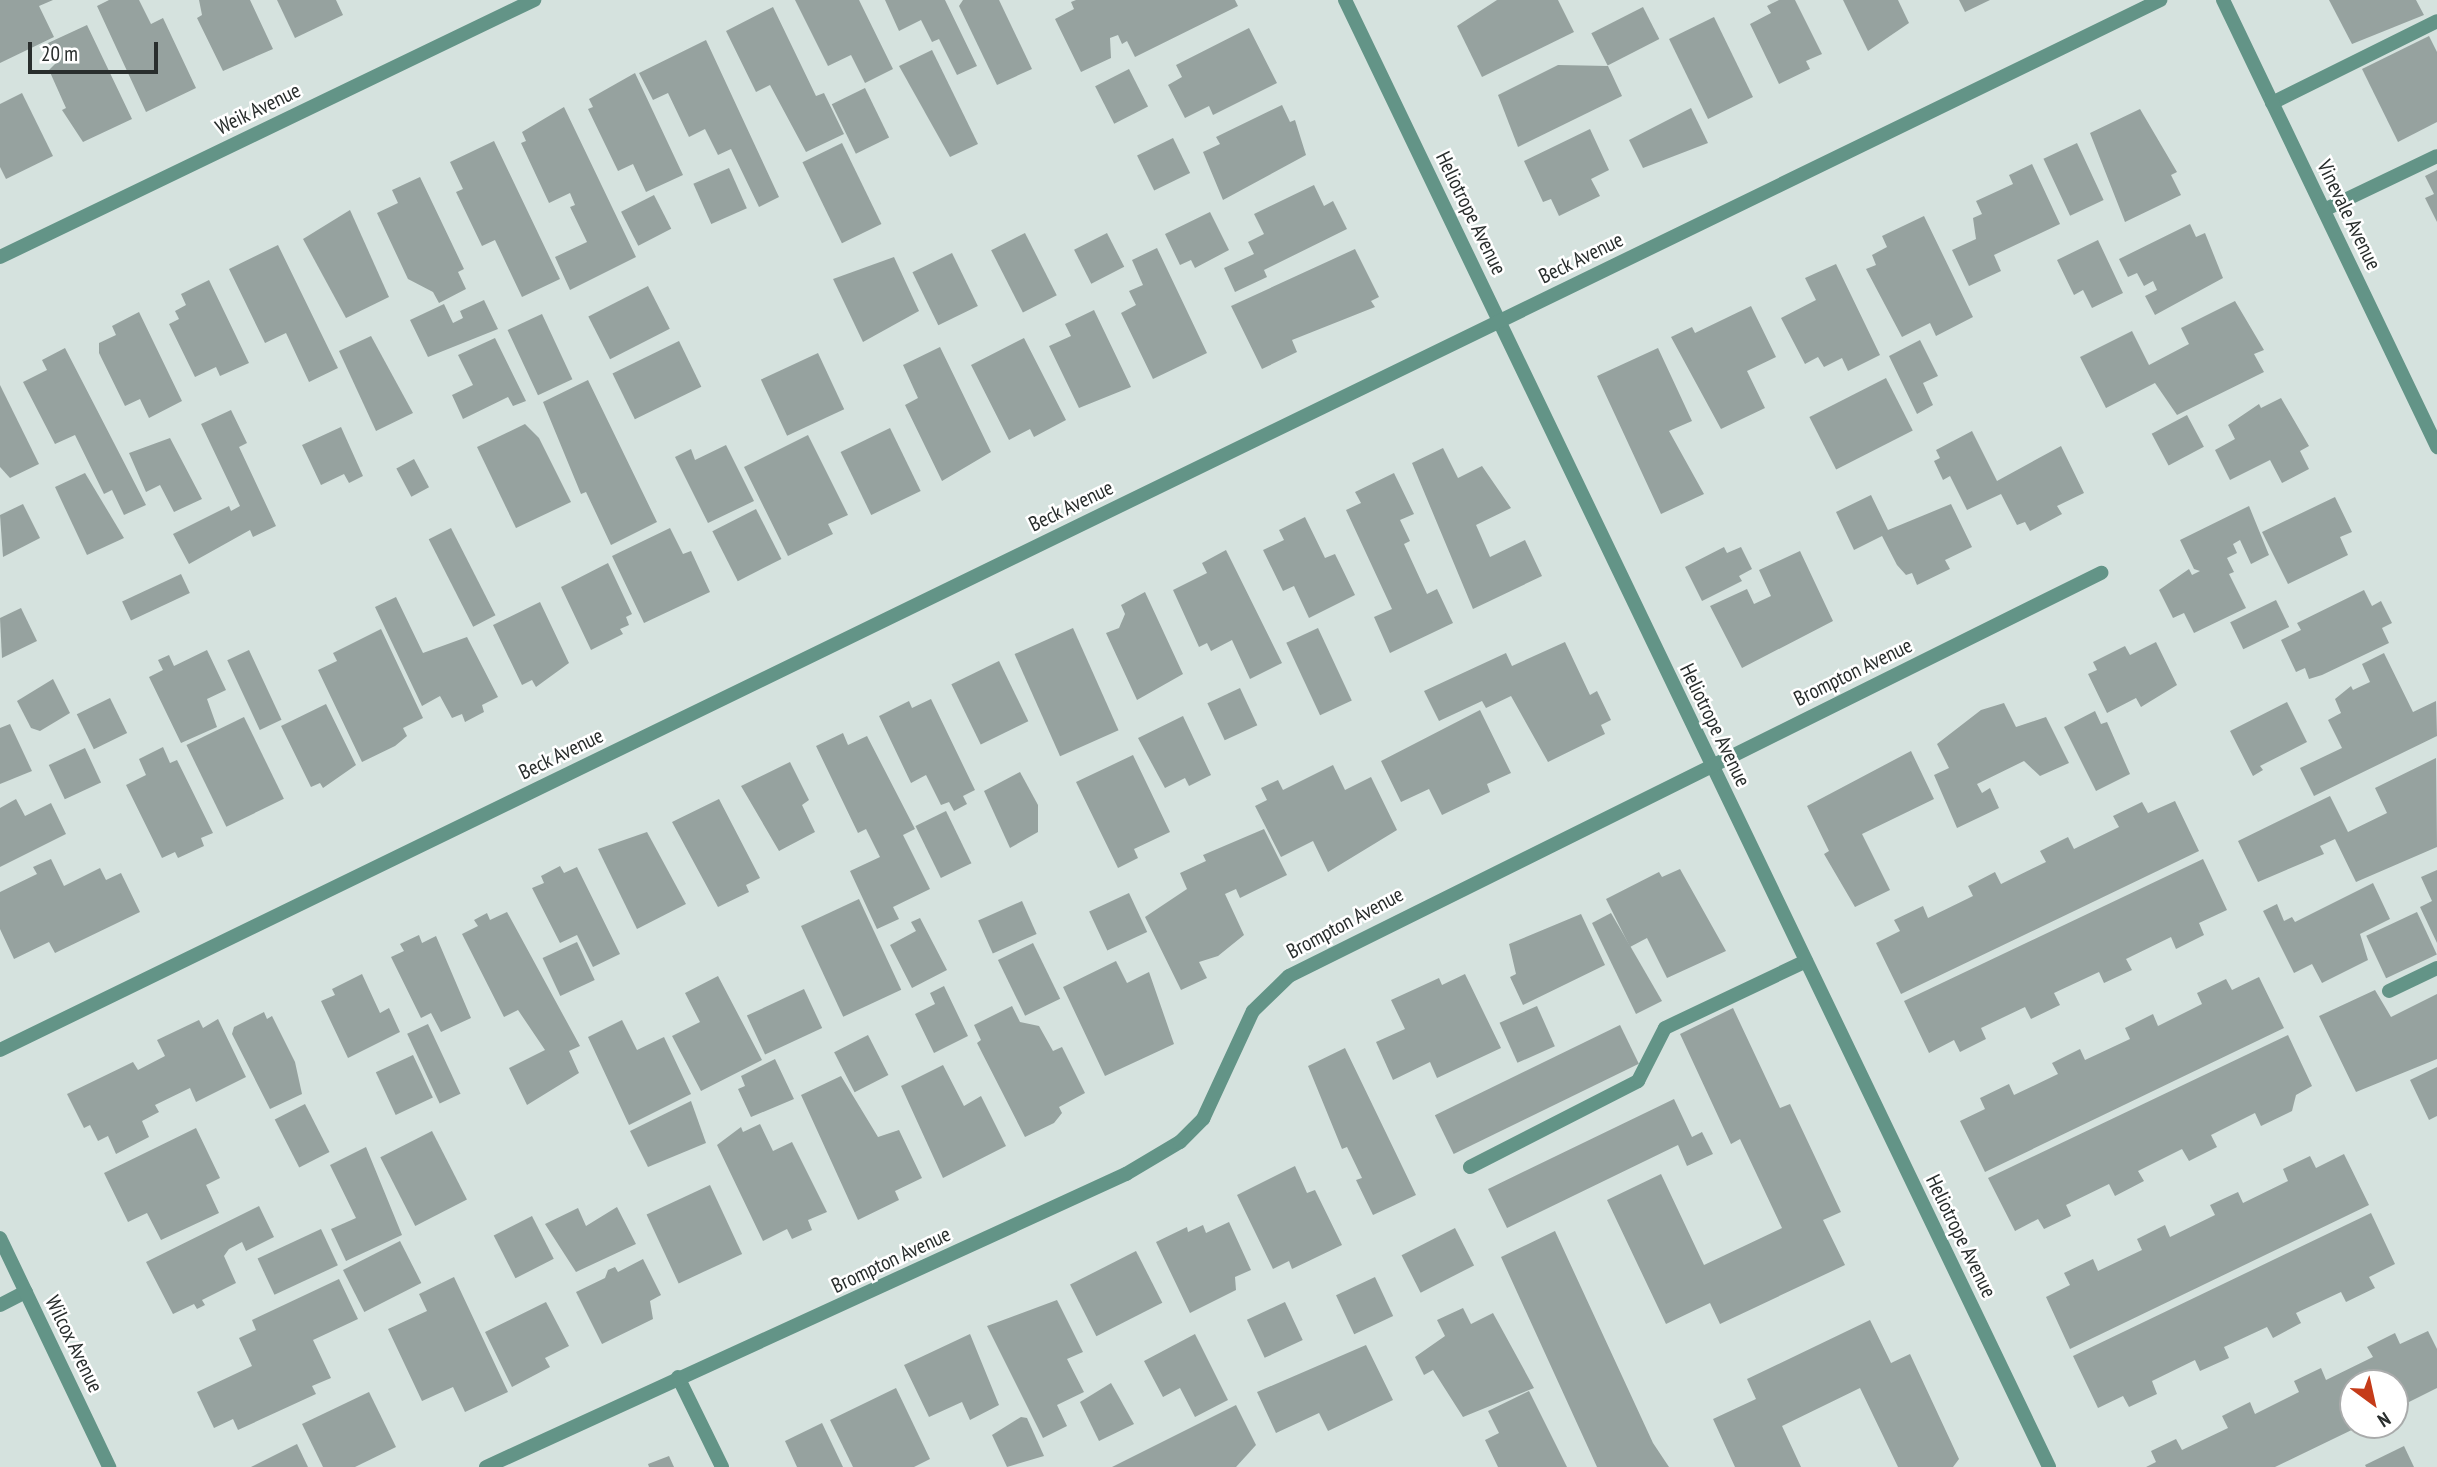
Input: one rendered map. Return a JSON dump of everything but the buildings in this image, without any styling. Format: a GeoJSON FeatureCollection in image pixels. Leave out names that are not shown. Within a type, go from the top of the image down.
{"type":"FeatureCollection","features":[{"type":"Feature","properties":{"kind":"street","name":"Weik Avenue"},"geometry":{"type":"LineString","coordinates":[[0,257],[534,0]]}},
{"type":"Feature","properties":{"kind":"street","name":"Heliotrope Avenue"},"geometry":{"type":"LineString","coordinates":[[1345,0],[2049,1467]]}},
{"type":"Feature","properties":{"kind":"street","name":"Beck Avenue"},"geometry":{"type":"LineString","coordinates":[[0,1050],[2160,0]]}},
{"type":"Feature","properties":{"kind":"street","name":"Vinevale Avenue"},"geometry":{"type":"LineString","coordinates":[[2223,0],[2437,447]]}},
{"type":"Feature","properties":{"kind":"street"},"geometry":{"type":"LineString","coordinates":[[2272,103],[2437,21]]}},
{"type":"Feature","properties":{"kind":"street"},"geometry":{"type":"LineString","coordinates":[[2324,210],[2437,156]]}},
{"type":"Feature","properties":{"kind":"street","name":"Brompton Avenue"},"geometry":{"type":"LineString","coordinates":[[486,1467],[1126,1174],[1180,1142],[1203,1119],[1225,1083],[1254,1011],[1289,975],[2101,573]]}},
{"type":"Feature","properties":{"kind":"street"},"geometry":{"type":"LineString","coordinates":[[1470,1167],[1638,1081],[1665,1028],[1806,961]]}},
{"type":"Feature","properties":{"kind":"street"},"geometry":{"type":"LineString","coordinates":[[2389,991],[2437,968]]}},
{"type":"Feature","properties":{"kind":"street","name":"Wilcox Avenue"},"geometry":{"type":"LineString","coordinates":[[0,1238],[109,1467]]}},
{"type":"Feature","properties":{"kind":"street"},"geometry":{"type":"LineString","coordinates":[[0,1305],[26,1292]]}},
{"type":"Feature","properties":{"kind":"street"},"geometry":{"type":"LineString","coordinates":[[678,1377],[722,1467]]}}]}
